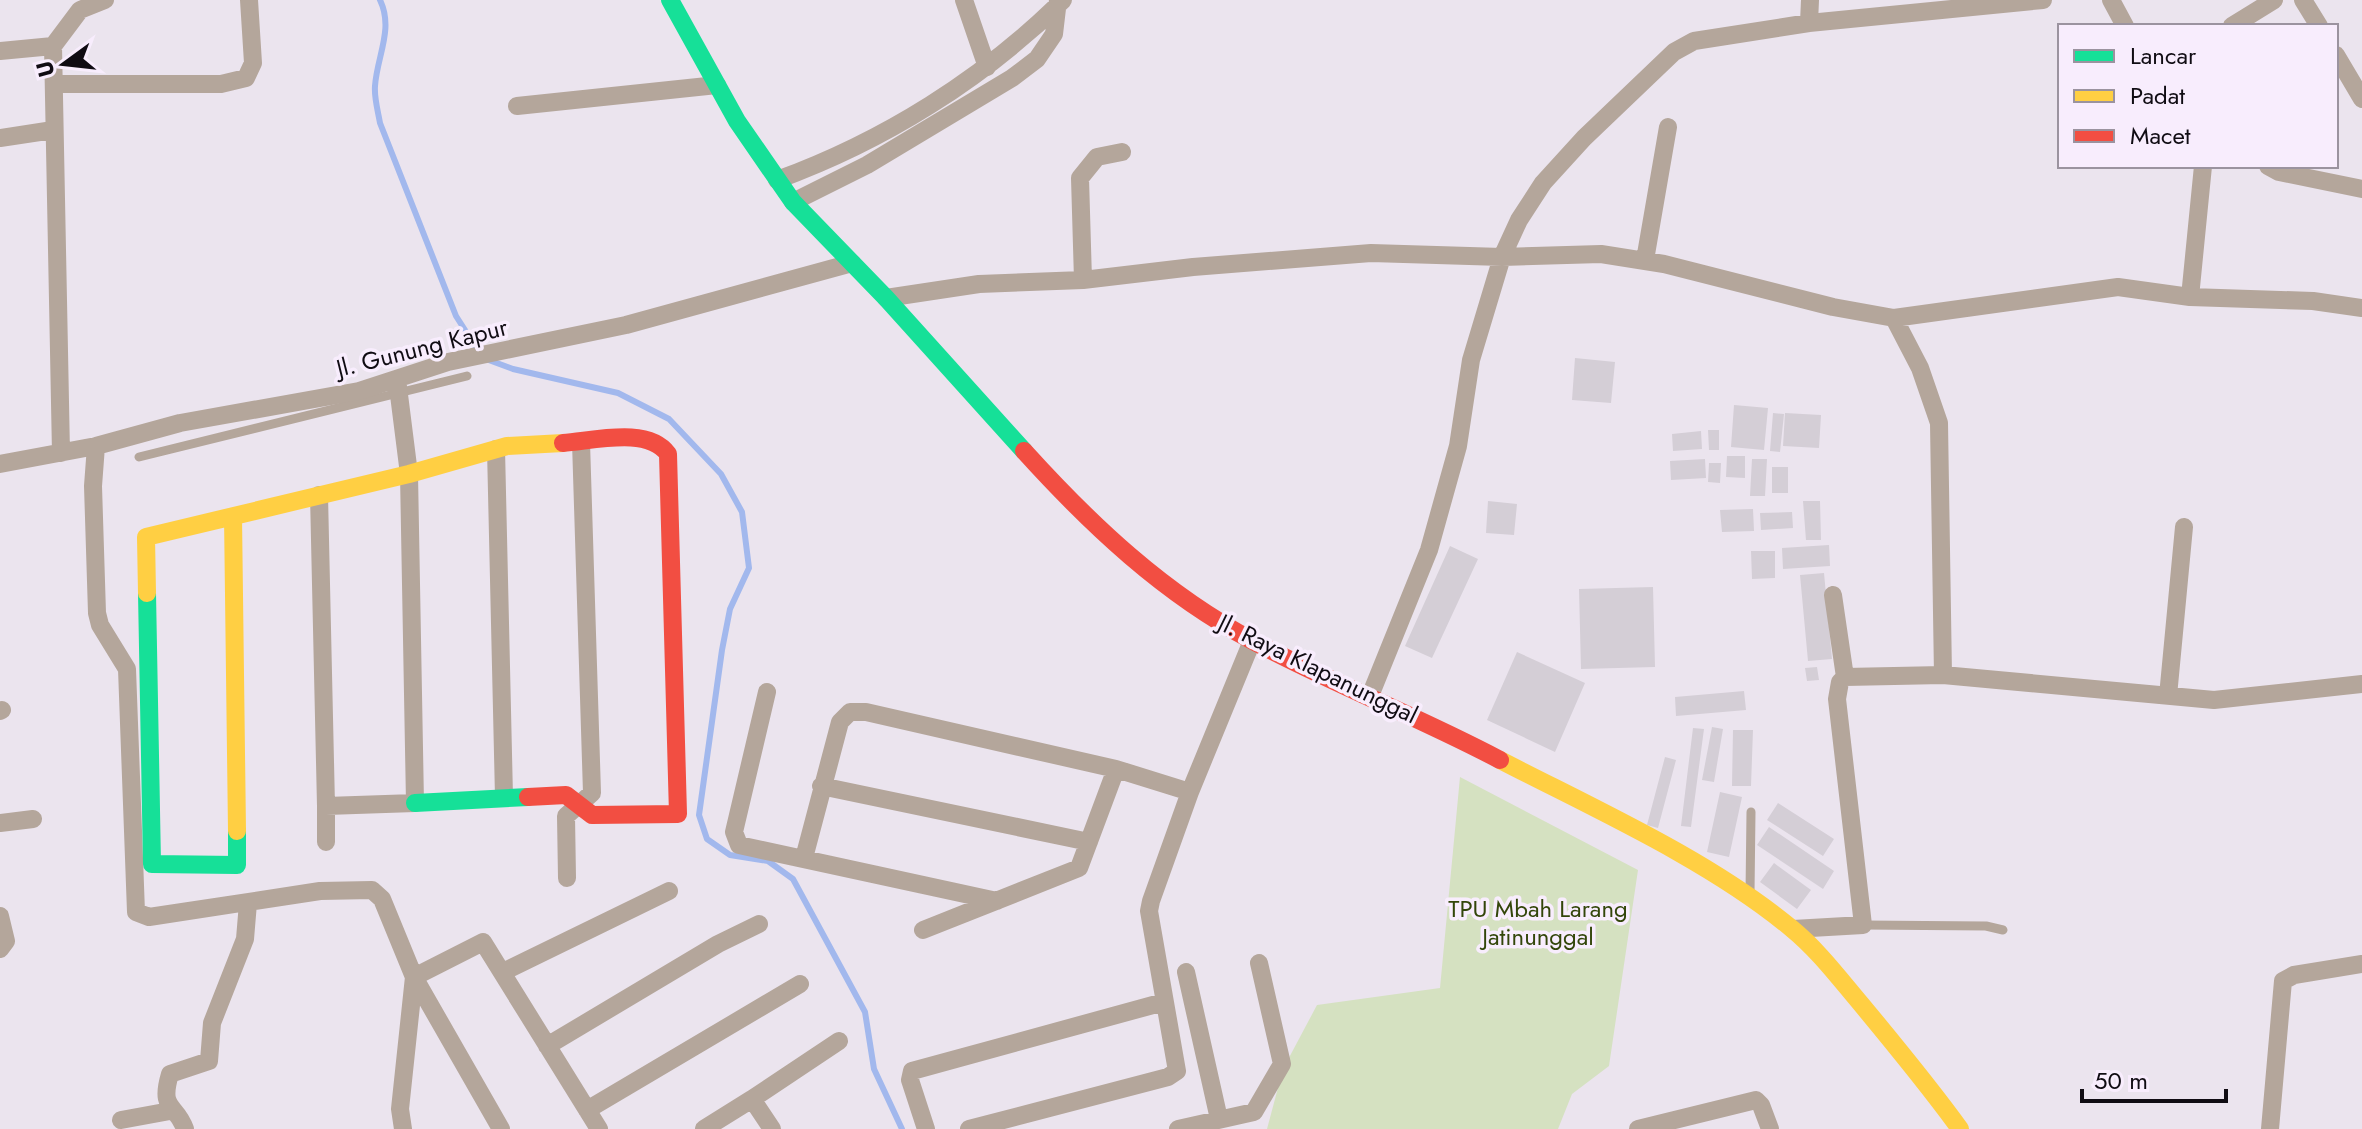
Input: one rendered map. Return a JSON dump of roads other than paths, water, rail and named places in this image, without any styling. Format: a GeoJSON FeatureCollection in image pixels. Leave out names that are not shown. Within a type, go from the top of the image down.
{"type":"FeatureCollection","features":[{"type":"Feature","properties":{"kind":"street"},"geometry":{"type":"LineString","coordinates":[[61,453],[53,46],[80,10],[105,0]]}},
{"type":"Feature","properties":{"kind":"street"},"geometry":{"type":"LineString","coordinates":[[54,84],[221,84],[246,78],[253,63],[249,0]]}},
{"type":"Feature","properties":{"kind":"street","name":"Jl. Raya Klapanunggal"},"geometry":{"type":"LineString","coordinates":[[670,0],[717,85],[793,202],[886,298],[1061,492],[1178,595],[1252,641],[1370,696],[1624,824],[1749,896],[1793,929],[1828,964],[1927,1083],[1960,1129]]}},
{"type":"Feature","properties":{"kind":"street"},"geometry":{"type":"LineString","coordinates":[[964,0],[987,67]]}},
{"type":"Feature","properties":{"kind":"street"},"geometry":{"type":"LineString","coordinates":[[1809,23],[1810,0]]}},
{"type":"Feature","properties":{"kind":"street"},"geometry":{"type":"LineString","coordinates":[[1370,696],[1429,550],[1458,446],[1471,360],[1502,257],[1519,220],[1543,183],[1584,138],[1674,52],[1711,36],[2039,0]]}},
{"type":"Feature","properties":{"kind":"street"},"geometry":{"type":"LineString","coordinates":[[2111,0],[2124,24]]}},
{"type":"Feature","properties":{"kind":"street"},"geometry":{"type":"LineString","coordinates":[[2234,24],[2255,5],[2274,0]]}},
{"type":"Feature","properties":{"kind":"street"},"geometry":{"type":"LineString","coordinates":[[2303,0],[2318,24]]}},
{"type":"Feature","properties":{"kind":"street"},"geometry":{"type":"LineString","coordinates":[[777,180],[900,125],[987,67],[1030,33],[1053,4]]}},
{"type":"Feature","properties":{"kind":"street"},"geometry":{"type":"LineString","coordinates":[[793,202],[867,165],[1012,78],[1037,59],[1054,34],[1053,4]]}},
{"type":"Feature","properties":{"kind":"street"},"geometry":{"type":"LineString","coordinates":[[0,51],[53,46]]}},
{"type":"Feature","properties":{"kind":"street"},"geometry":{"type":"LineString","coordinates":[[2338,58],[2362,99]]}},
{"type":"Feature","properties":{"kind":"street"},"geometry":{"type":"LineString","coordinates":[[517,106],[717,85]]}},
{"type":"Feature","properties":{"kind":"street"},"geometry":{"type":"LineString","coordinates":[[1645,260],[1668,127]]}},
{"type":"Feature","properties":{"kind":"street"},"geometry":{"type":"LineString","coordinates":[[0,138],[53,130]]}},
{"type":"Feature","properties":{"kind":"street"},"geometry":{"type":"LineString","coordinates":[[1083,280],[1080,178],[1091,161],[1122,152]]}},
{"type":"Feature","properties":{"kind":"street"},"geometry":{"type":"LineString","coordinates":[[2190,297],[2203,168]]}},
{"type":"Feature","properties":{"kind":"street"},"geometry":{"type":"LineString","coordinates":[[2272,168],[2362,189]]}},
{"type":"Feature","properties":{"kind":"street"},"geometry":{"type":"LineString","coordinates":[[886,298],[979,284],[1083,280],[1193,267],[1371,253],[1502,257],[1601,254],[1645,260],[1833,307],[1894,318],[2118,287],[2190,297],[2313,301],[2362,308]]}},
{"type":"Feature","properties":{"kind":"street","name":"Jl. Gunung Kapur"},"geometry":{"type":"LineString","coordinates":[[0,464],[96,446],[180,423],[398,386],[448,362],[655,318],[852,263]]}},
{"type":"Feature","properties":{"kind":"street"},"geometry":{"type":"LineString","coordinates":[[1894,318],[1920,368],[1940,431],[1943,675]]}},
{"type":"Feature","properties":{"kind":"street"},"geometry":{"type":"LineString","coordinates":[[398,386],[409,474],[415,803]]}},
{"type":"Feature","properties":{"kind":"street"},"geometry":{"type":"LineString","coordinates":[[233,516],[237,865],[152,864],[146,537],[319,495],[409,474],[496,449],[646,438],[661,444],[668,454],[678,814],[592,815],[566,795],[326,806]]}},
{"type":"Feature","properties":{"kind":"street"},"geometry":{"type":"LineString","coordinates":[[567,878],[566,816],[592,793],[581,442]]}},
{"type":"Feature","properties":{"kind":"street"},"geometry":{"type":"LineString","coordinates":[[96,446],[93,486],[97,613],[100,625],[127,669],[136,912],[149,917],[320,891],[372,890],[382,899],[414,977],[501,1129]]}},
{"type":"Feature","properties":{"kind":"street"},"geometry":{"type":"LineString","coordinates":[[496,449],[504,797]]}},
{"type":"Feature","properties":{"kind":"street"},"geometry":{"type":"LineString","coordinates":[[319,495],[326,842]]}},
{"type":"Feature","properties":{"kind":"street"},"geometry":{"type":"LineString","coordinates":[[2168,696],[2184,527]]}},
{"type":"Feature","properties":{"kind":"street"},"geometry":{"type":"LineString","coordinates":[[1833,595],[1845,677]]}},
{"type":"Feature","properties":{"kind":"street"},"geometry":{"type":"LineString","coordinates":[[969,1129],[1173,1075],[1178,1064],[1149,911],[1190,792],[1252,641]]}},
{"type":"Feature","properties":{"kind":"street"},"geometry":{"type":"LineString","coordinates":[[1793,929],[1863,925],[1837,699],[1840,682],[1845,677],[1943,675],[2214,700],[2362,684]]}},
{"type":"Feature","properties":{"kind":"street"},"geometry":{"type":"LineString","coordinates":[[767,692],[734,837],[744,846],[997,901]]}},
{"type":"Feature","properties":{"kind":"street"},"geometry":{"type":"LineString","coordinates":[[804,858],[840,722],[850,712],[866,712],[1116,769],[1190,792]]}},
{"type":"Feature","properties":{"kind":"street"},"geometry":{"type":"LineString","coordinates":[[923,930],[1079,868],[1116,769]]}},
{"type":"Feature","properties":{"kind":"street"},"geometry":{"type":"LineString","coordinates":[[821,786],[1089,842]]}},
{"type":"Feature","properties":{"kind":"street"},"geometry":{"type":"LineString","coordinates":[[0,823],[33,819]]}},
{"type":"Feature","properties":{"kind":"street"},"geometry":{"type":"LineString","coordinates":[[503,972],[669,891]]}},
{"type":"Feature","properties":{"kind":"street"},"geometry":{"type":"LineString","coordinates":[[185,1129],[182,1121],[170,1111],[165,1091],[170,1074],[209,1061],[212,1023],[245,939],[248,903]]}},
{"type":"Feature","properties":{"kind":"street"},"geometry":{"type":"LineString","coordinates":[[0,916],[6,941],[0,949]]}},
{"type":"Feature","properties":{"kind":"street"},"geometry":{"type":"LineString","coordinates":[[547,1046],[718,944],[759,924]]}},
{"type":"Feature","properties":{"kind":"street"},"geometry":{"type":"LineString","coordinates":[[414,977],[483,942],[599,1129]]}},
{"type":"Feature","properties":{"kind":"street"},"geometry":{"type":"LineString","coordinates":[[1178,1129],[1219,1119],[1258,1120],[1282,1064],[1259,963]]}},
{"type":"Feature","properties":{"kind":"street"},"geometry":{"type":"LineString","coordinates":[[2270,1129],[2283,981],[2294,975],[2362,964]]}},
{"type":"Feature","properties":{"kind":"street"},"geometry":{"type":"LineString","coordinates":[[1186,972],[1219,1119]]}},
{"type":"Feature","properties":{"kind":"street"},"geometry":{"type":"LineString","coordinates":[[403,1129],[400,1109],[414,977]]}},
{"type":"Feature","properties":{"kind":"street"},"geometry":{"type":"LineString","coordinates":[[587,1110],[800,984]]}},
{"type":"Feature","properties":{"kind":"street"},"geometry":{"type":"LineString","coordinates":[[926,1129],[910,1080],[912,1071],[1164,1002]]}},
{"type":"Feature","properties":{"kind":"street"},"geometry":{"type":"LineString","coordinates":[[704,1129],[839,1041]]}},
{"type":"Feature","properties":{"kind":"street"},"geometry":{"type":"LineString","coordinates":[[752,1099],[772,1129]]}},
{"type":"Feature","properties":{"kind":"street"},"geometry":{"type":"LineString","coordinates":[[1638,1129],[1756,1100],[1770,1129]]}},
{"type":"Feature","properties":{"kind":"street"},"geometry":{"type":"LineString","coordinates":[[121,1120],[170,1111]]}},
{"type":"Feature","properties":{"kind":"lane"},"geometry":{"type":"LineString","coordinates":[[139,457],[398,386],[467,376]]}},
{"type":"Feature","properties":{"kind":"lane"},"geometry":{"type":"LineString","coordinates":[[1749,896],[1751,812]]}},
{"type":"Feature","properties":{"kind":"lane"},"geometry":{"type":"LineString","coordinates":[[1863,925],[1986,926],[2003,930]]}},
{"type":"Feature","properties":{"kind":"waterway"},"geometry":{"type":"LineString","coordinates":[[380,0],[385,21],[375,86],[380,123],[456,316],[479,352]]}},
{"type":"Feature","properties":{"kind":"waterway"},"geometry":{"type":"LineString","coordinates":[[486,359],[513,369],[618,393],[669,419],[721,474],[742,512],[749,568],[730,609],[699,815],[707,839],[730,855],[768,861],[793,879],[865,1012],[874,1069],[902,1129]]}},
{"type":"Feature","properties":{"kind":"park label","name":"TPU Mbah Larang Jatinunggal"},"geometry":{"type":"Point","coordinates":[1538,923]}}]}
